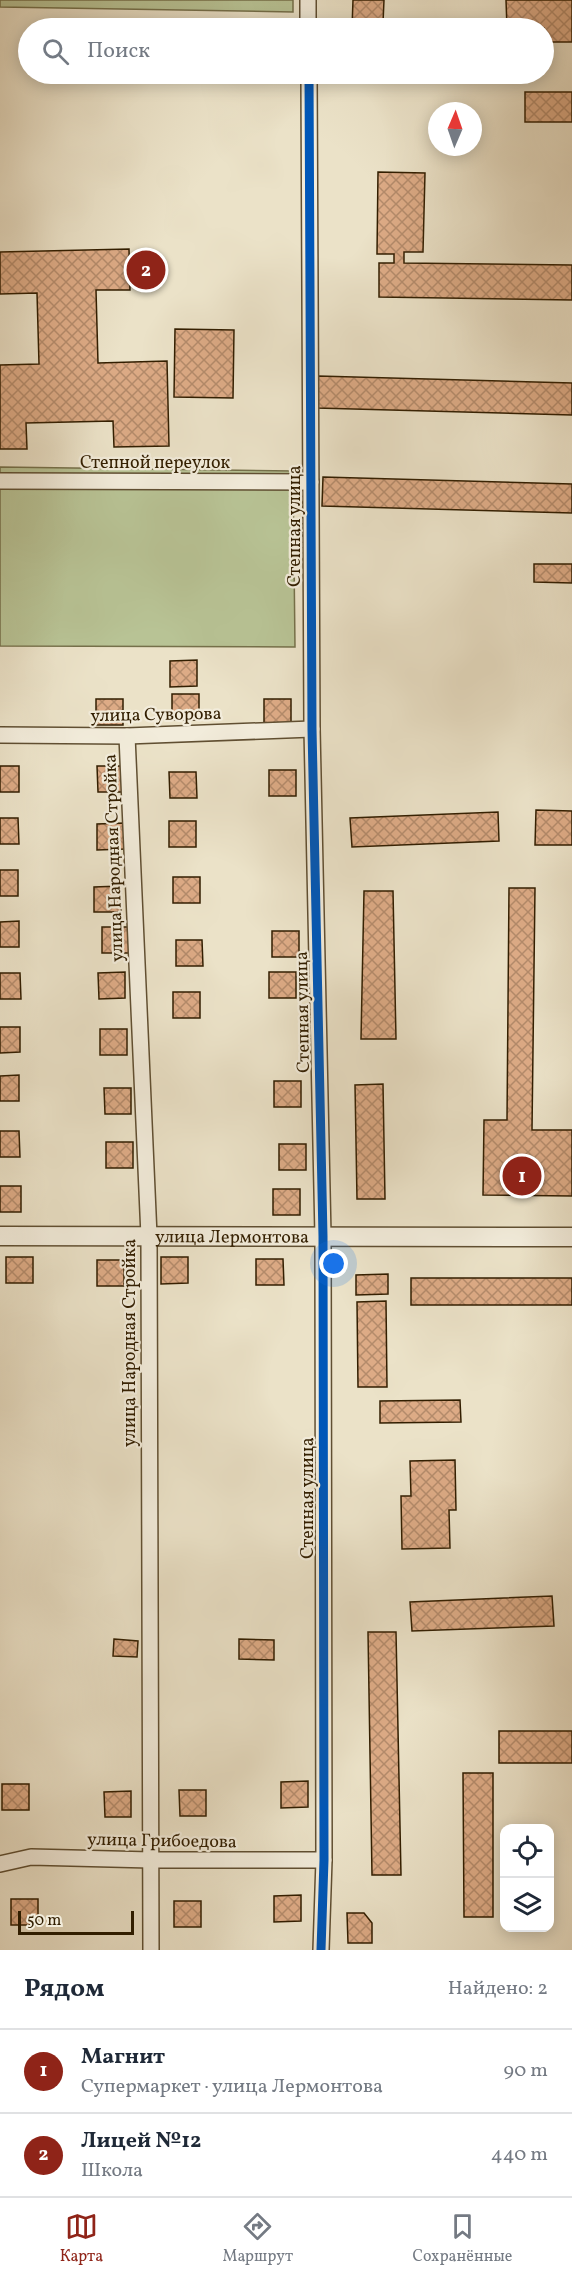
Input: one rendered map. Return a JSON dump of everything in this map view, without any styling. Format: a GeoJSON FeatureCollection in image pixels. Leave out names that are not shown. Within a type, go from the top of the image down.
{"type":"FeatureCollection","features":[{"type":"Feature","properties":{"kind":"street"},"geometry":{"type":"LineString","coordinates":[[308,0],[308,18]]}},
{"type":"Feature","properties":{"kind":"street","name":"Степная улица"},"geometry":{"type":"LineString","coordinates":[[309,84],[312,729],[323,1236],[324,1860],[321,1950]]}},
{"type":"Feature","properties":{"kind":"street","name":"Степной переулок"},"geometry":{"type":"LineString","coordinates":[[0,481],[311,482]]}},
{"type":"Feature","properties":{"kind":"street","name":"улица Суворова"},"geometry":{"type":"LineString","coordinates":[[0,735],[128,736],[312,729]]}},
{"type":"Feature","properties":{"kind":"street","name":"улица Народная Стройка"},"geometry":{"type":"LineString","coordinates":[[128,736],[149,1236],[151,1950]]}},
{"type":"Feature","properties":{"kind":"street","name":"улица Лермонтова"},"geometry":{"type":"LineString","coordinates":[[0,1236],[572,1237]]}},
{"type":"Feature","properties":{"kind":"street","name":"улица Грибоедова"},"geometry":{"type":"LineString","coordinates":[[0,1864],[31,1857],[324,1860]]}},
{"type":"Feature","properties":{"kind":"green space"},"geometry":{"type":"Polygon","coordinates":[[[0,0],[293,0],[293,12],[0,7],[0,0]]]}},
{"type":"Feature","properties":{"kind":"green space"},"geometry":{"type":"Polygon","coordinates":[[[0,467],[293,471],[295,647],[0,646],[0,467]]]}},
{"type":"Feature","properties":{"kind":"building"},"geometry":{"type":"Polygon","coordinates":[[[353,0],[384,0],[383,18],[352,18],[353,0]]]}},
{"type":"Feature","properties":{"kind":"building"},"geometry":{"type":"Polygon","coordinates":[[[506,0],[572,0],[572,42],[554,42],[554,18],[507,18],[506,0]]]}},
{"type":"Feature","properties":{"kind":"building"},"geometry":{"type":"Polygon","coordinates":[[[525,92],[572,92],[572,122],[525,122],[525,92]]]}},
{"type":"Feature","properties":{"kind":"building"},"geometry":{"type":"Polygon","coordinates":[[[378,172],[425,173],[423,252],[404,252],[404,263],[572,265],[572,300],[379,297],[379,263],[394,263],[394,254],[377,254],[378,172]]]}},
{"type":"Feature","properties":{"kind":"building"},"geometry":{"type":"Polygon","coordinates":[[[129,249],[130,290],[96,290],[98,363],[167,361],[169,446],[114,447],[113,421],[26,423],[27,449],[0,449],[0,365],[39,364],[37,293],[0,294],[0,252],[129,249]]]}},
{"type":"Feature","properties":{"kind":"building"},"geometry":{"type":"Polygon","coordinates":[[[175,329],[234,330],[233,398],[174,397],[175,329]]]}},
{"type":"Feature","properties":{"kind":"building"},"geometry":{"type":"Polygon","coordinates":[[[318,376],[572,383],[572,415],[317,408],[318,376]]]}},
{"type":"Feature","properties":{"kind":"building"},"geometry":{"type":"Polygon","coordinates":[[[323,477],[572,484],[572,513],[322,506],[323,477]]]}},
{"type":"Feature","properties":{"kind":"building"},"geometry":{"type":"Polygon","coordinates":[[[534,564],[572,564],[572,583],[534,582],[534,564]]]}},
{"type":"Feature","properties":{"kind":"building"},"geometry":{"type":"Polygon","coordinates":[[[197,660],[197,686],[170,687],[170,661],[197,660]]]}},
{"type":"Feature","properties":{"kind":"building"},"geometry":{"type":"Polygon","coordinates":[[[172,694],[199,694],[199,720],[172,720],[172,694]]]}},
{"type":"Feature","properties":{"kind":"building"},"geometry":{"type":"Polygon","coordinates":[[[96,699],[123,699],[123,725],[96,725],[96,699]]]}},
{"type":"Feature","properties":{"kind":"building"},"geometry":{"type":"Polygon","coordinates":[[[264,699],[291,699],[291,725],[264,725],[264,699]]]}},
{"type":"Feature","properties":{"kind":"building"},"geometry":{"type":"Polygon","coordinates":[[[0,766],[19,766],[19,792],[0,792],[0,766]]]}},
{"type":"Feature","properties":{"kind":"building"},"geometry":{"type":"Polygon","coordinates":[[[97,766],[124,766],[124,792],[98,792],[97,766]]]}},
{"type":"Feature","properties":{"kind":"building"},"geometry":{"type":"Polygon","coordinates":[[[269,770],[296,770],[296,796],[269,796],[269,770]]]}},
{"type":"Feature","properties":{"kind":"building"},"geometry":{"type":"Polygon","coordinates":[[[169,772],[196,772],[197,798],[170,798],[169,772]]]}},
{"type":"Feature","properties":{"kind":"building"},"geometry":{"type":"Polygon","coordinates":[[[536,810],[572,811],[572,845],[535,845],[536,810]]]}},
{"type":"Feature","properties":{"kind":"building"},"geometry":{"type":"Polygon","coordinates":[[[498,812],[499,841],[352,847],[350,818],[498,812]]]}},
{"type":"Feature","properties":{"kind":"building"},"geometry":{"type":"Polygon","coordinates":[[[0,818],[18,818],[19,844],[0,844],[0,818]]]}},
{"type":"Feature","properties":{"kind":"building"},"geometry":{"type":"Polygon","coordinates":[[[169,821],[196,821],[196,847],[169,847],[169,821]]]}},
{"type":"Feature","properties":{"kind":"building"},"geometry":{"type":"Polygon","coordinates":[[[124,823],[124,849],[97,850],[97,824],[124,823]]]}},
{"type":"Feature","properties":{"kind":"building"},"geometry":{"type":"Polygon","coordinates":[[[0,870],[18,870],[18,896],[0,896],[0,870]]]}},
{"type":"Feature","properties":{"kind":"building"},"geometry":{"type":"Polygon","coordinates":[[[173,877],[200,877],[200,903],[173,903],[173,877]]]}},
{"type":"Feature","properties":{"kind":"building"},"geometry":{"type":"Polygon","coordinates":[[[121,886],[121,912],[94,912],[94,887],[121,886]]]}},
{"type":"Feature","properties":{"kind":"building"},"geometry":{"type":"Polygon","coordinates":[[[509,888],[535,888],[532,1130],[572,1130],[572,1196],[483,1195],[484,1120],[507,1120],[509,888]]]}},
{"type":"Feature","properties":{"kind":"building"},"geometry":{"type":"Polygon","coordinates":[[[364,891],[393,891],[396,1039],[361,1039],[364,891]]]}},
{"type":"Feature","properties":{"kind":"building"},"geometry":{"type":"Polygon","coordinates":[[[19,921],[19,947],[0,947],[0,922],[19,921]]]}},
{"type":"Feature","properties":{"kind":"building"},"geometry":{"type":"Polygon","coordinates":[[[102,927],[129,927],[129,953],[102,953],[102,927]]]}},
{"type":"Feature","properties":{"kind":"building"},"geometry":{"type":"Polygon","coordinates":[[[272,931],[299,931],[299,957],[272,957],[272,931]]]}},
{"type":"Feature","properties":{"kind":"building"},"geometry":{"type":"Polygon","coordinates":[[[176,940],[202,940],[203,966],[176,966],[176,940]]]}},
{"type":"Feature","properties":{"kind":"building"},"geometry":{"type":"Polygon","coordinates":[[[125,972],[125,998],[99,999],[98,973],[125,972]]]}},
{"type":"Feature","properties":{"kind":"building"},"geometry":{"type":"Polygon","coordinates":[[[269,972],[296,972],[296,998],[269,998],[269,972]]]}},
{"type":"Feature","properties":{"kind":"building"},"geometry":{"type":"Polygon","coordinates":[[[0,973],[20,973],[21,999],[0,999],[0,973]]]}},
{"type":"Feature","properties":{"kind":"building"},"geometry":{"type":"Polygon","coordinates":[[[173,992],[200,992],[200,1018],[173,1018],[173,992]]]}},
{"type":"Feature","properties":{"kind":"building"},"geometry":{"type":"Polygon","coordinates":[[[0,1027],[20,1027],[20,1052],[0,1053],[0,1027]]]}},
{"type":"Feature","properties":{"kind":"building"},"geometry":{"type":"Polygon","coordinates":[[[100,1029],[127,1029],[127,1055],[100,1055],[100,1029]]]}},
{"type":"Feature","properties":{"kind":"building"},"geometry":{"type":"Polygon","coordinates":[[[19,1075],[19,1101],[0,1101],[0,1076],[19,1075]]]}},
{"type":"Feature","properties":{"kind":"building"},"geometry":{"type":"Polygon","coordinates":[[[274,1081],[301,1081],[301,1107],[274,1107],[274,1081]]]}},
{"type":"Feature","properties":{"kind":"building"},"geometry":{"type":"Polygon","coordinates":[[[383,1084],[385,1199],[357,1199],[355,1085],[383,1084]]]}},
{"type":"Feature","properties":{"kind":"building"},"geometry":{"type":"Polygon","coordinates":[[[104,1088],[131,1088],[131,1114],[105,1114],[104,1088]]]}},
{"type":"Feature","properties":{"kind":"building"},"geometry":{"type":"Polygon","coordinates":[[[0,1131],[19,1131],[20,1157],[0,1157],[0,1131]]]}},
{"type":"Feature","properties":{"kind":"building"},"geometry":{"type":"Polygon","coordinates":[[[106,1142],[133,1142],[133,1168],[106,1168],[106,1142]]]}},
{"type":"Feature","properties":{"kind":"building"},"geometry":{"type":"Polygon","coordinates":[[[279,1144],[306,1144],[306,1170],[279,1170],[279,1144]]]}},
{"type":"Feature","properties":{"kind":"building"},"geometry":{"type":"Polygon","coordinates":[[[0,1186],[21,1186],[21,1212],[0,1212],[0,1186]]]}},
{"type":"Feature","properties":{"kind":"building"},"geometry":{"type":"Polygon","coordinates":[[[273,1189],[300,1189],[300,1215],[273,1215],[273,1189]]]}},
{"type":"Feature","properties":{"kind":"building"},"geometry":{"type":"Polygon","coordinates":[[[6,1257],[33,1257],[33,1283],[6,1283],[6,1257]]]}},
{"type":"Feature","properties":{"kind":"building"},"geometry":{"type":"Polygon","coordinates":[[[161,1257],[188,1257],[188,1283],[161,1284],[161,1257]]]}},
{"type":"Feature","properties":{"kind":"building"},"geometry":{"type":"Polygon","coordinates":[[[256,1259],[283,1259],[284,1285],[256,1285],[256,1259]]]}},
{"type":"Feature","properties":{"kind":"building"},"geometry":{"type":"Polygon","coordinates":[[[97,1260],[124,1260],[124,1286],[97,1286],[97,1260]]]}},
{"type":"Feature","properties":{"kind":"building"},"geometry":{"type":"Polygon","coordinates":[[[388,1274],[388,1294],[356,1295],[356,1275],[388,1274]]]}},
{"type":"Feature","properties":{"kind":"building"},"geometry":{"type":"Polygon","coordinates":[[[411,1278],[572,1278],[572,1305],[411,1305],[411,1278]]]}},
{"type":"Feature","properties":{"kind":"building"},"geometry":{"type":"Polygon","coordinates":[[[386,1301],[387,1387],[358,1387],[357,1302],[386,1301]]]}},
{"type":"Feature","properties":{"kind":"building"},"geometry":{"type":"Polygon","coordinates":[[[460,1400],[461,1422],[380,1423],[380,1401],[460,1400]]]}},
{"type":"Feature","properties":{"kind":"building"},"geometry":{"type":"Polygon","coordinates":[[[455,1460],[456,1510],[449,1510],[450,1548],[402,1549],[401,1496],[411,1496],[410,1461],[455,1460]]]}},
{"type":"Feature","properties":{"kind":"building"},"geometry":{"type":"Polygon","coordinates":[[[552,1596],[554,1626],[412,1631],[410,1602],[552,1596]]]}},
{"type":"Feature","properties":{"kind":"building"},"geometry":{"type":"Polygon","coordinates":[[[368,1632],[396,1632],[401,1875],[372,1875],[368,1632]]]}},
{"type":"Feature","properties":{"kind":"building"},"geometry":{"type":"Polygon","coordinates":[[[114,1639],[138,1641],[137,1657],[113,1656],[114,1639]]]}},
{"type":"Feature","properties":{"kind":"building"},"geometry":{"type":"Polygon","coordinates":[[[239,1639],[274,1640],[274,1660],[239,1659],[239,1639]]]}},
{"type":"Feature","properties":{"kind":"building"},"geometry":{"type":"Polygon","coordinates":[[[499,1731],[572,1731],[572,1763],[499,1763],[499,1731]]]}},
{"type":"Feature","properties":{"kind":"building"},"geometry":{"type":"Polygon","coordinates":[[[463,1773],[493,1773],[493,1917],[464,1917],[463,1773]]]}},
{"type":"Feature","properties":{"kind":"building"},"geometry":{"type":"Polygon","coordinates":[[[308,1781],[308,1807],[281,1808],[281,1782],[308,1781]]]}},
{"type":"Feature","properties":{"kind":"building"},"geometry":{"type":"Polygon","coordinates":[[[2,1784],[29,1784],[29,1810],[2,1810],[2,1784]]]}},
{"type":"Feature","properties":{"kind":"building"},"geometry":{"type":"Polygon","coordinates":[[[179,1790],[206,1790],[206,1816],[180,1816],[179,1790]]]}},
{"type":"Feature","properties":{"kind":"building"},"geometry":{"type":"Polygon","coordinates":[[[131,1791],[131,1817],[105,1817],[104,1792],[131,1791]]]}},
{"type":"Feature","properties":{"kind":"building"},"geometry":{"type":"Polygon","coordinates":[[[301,1895],[301,1921],[274,1922],[274,1896],[301,1895]]]}},
{"type":"Feature","properties":{"kind":"building"},"geometry":{"type":"Polygon","coordinates":[[[11,1899],[38,1899],[38,1925],[11,1925],[11,1899]]]}},
{"type":"Feature","properties":{"kind":"building"},"geometry":{"type":"Polygon","coordinates":[[[174,1901],[201,1901],[201,1927],[174,1927],[174,1901]]]}},
{"type":"Feature","properties":{"kind":"building"},"geometry":{"type":"Polygon","coordinates":[[[347,1913],[364,1913],[372,1923],[372,1943],[348,1943],[347,1913]]]}},
{"type":"Feature","properties":{"kind":"cycle path"},"geometry":{"type":"LineString","coordinates":[[309,84],[312,729],[323,1236],[324,1860],[321,1950]]}},
{"type":"Feature","properties":{"kind":"place","name":"Лицей №12"},"geometry":{"type":"Point","coordinates":[146,270]}},
{"type":"Feature","properties":{"kind":"place","name":"Магнит"},"geometry":{"type":"Point","coordinates":[522,1176]}}]}
